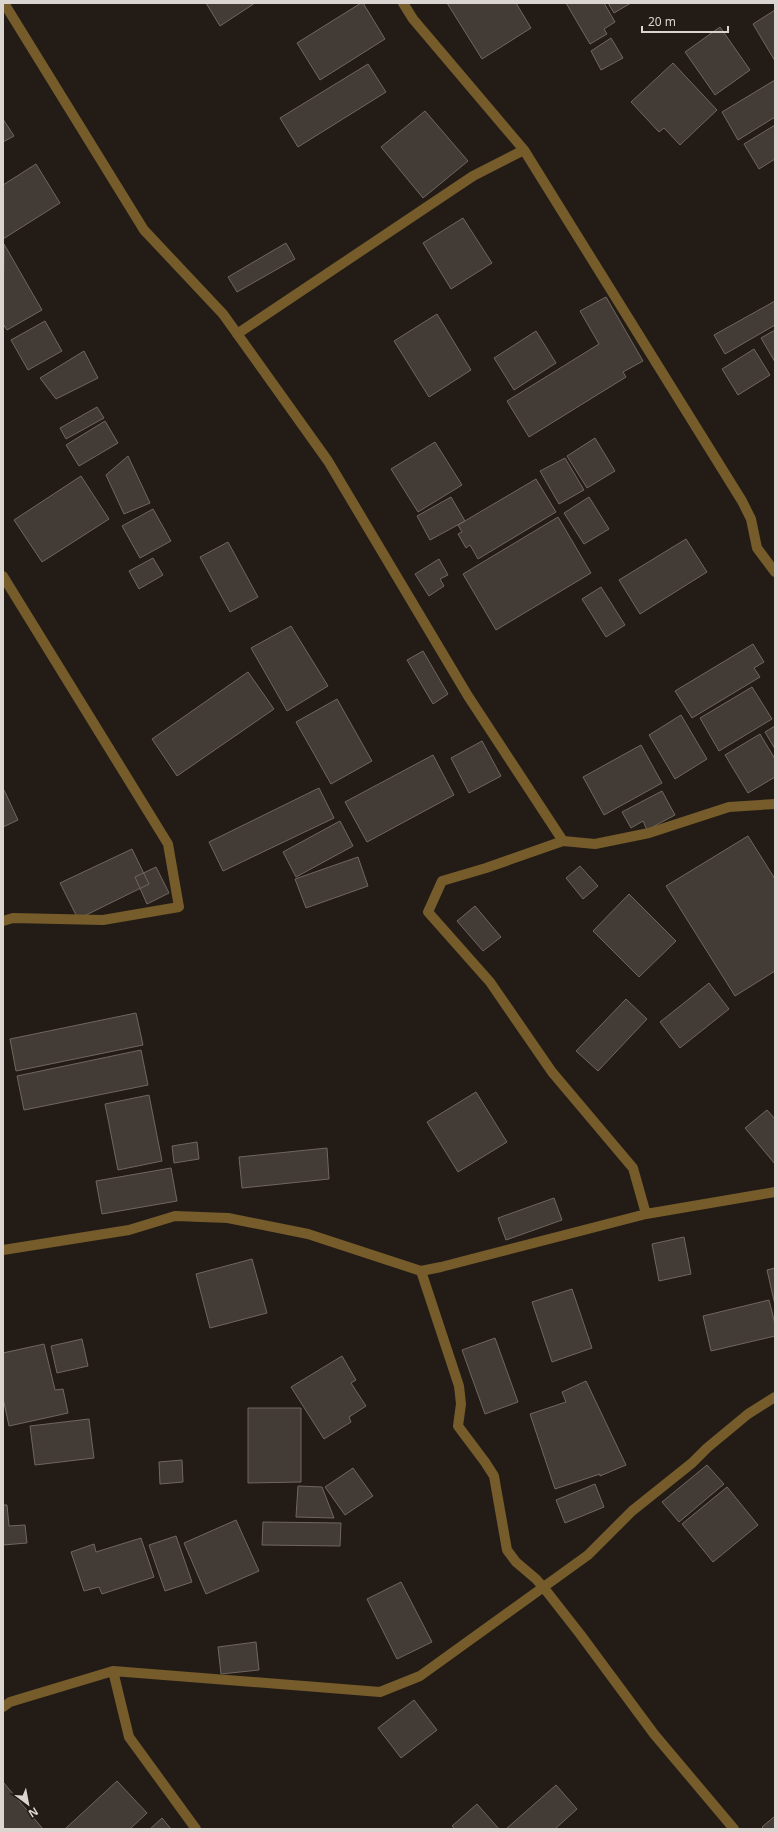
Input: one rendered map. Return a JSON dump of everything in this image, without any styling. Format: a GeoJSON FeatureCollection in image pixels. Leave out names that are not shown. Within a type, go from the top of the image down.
{"type":"FeatureCollection","features":[{"type":"Feature","properties":{"kind":"street"},"geometry":{"type":"LineString","coordinates":[[4,3],[144,230],[223,314],[328,461],[468,696],[563,841]]}},
{"type":"Feature","properties":{"kind":"street"},"geometry":{"type":"LineString","coordinates":[[403,3],[413,19],[524,150],[742,500],[751,519],[756,548],[775,572]]}},
{"type":"Feature","properties":{"kind":"street"},"geometry":{"type":"LineString","coordinates":[[237,334],[473,176],[524,150]]}},
{"type":"Feature","properties":{"kind":"street"},"geometry":{"type":"LineString","coordinates":[[3,576],[168,844],[179,907],[103,920],[13,918],[3,921]]}},
{"type":"Feature","properties":{"kind":"street"},"geometry":{"type":"LineString","coordinates":[[646,1214],[633,1168],[552,1072],[490,982],[428,912],[442,881],[486,868],[563,841],[595,844],[649,833],[729,807],[775,804]]}},
{"type":"Feature","properties":{"kind":"street"},"geometry":{"type":"LineString","coordinates":[[3,1250],[129,1230],[175,1216],[228,1218],[308,1234],[421,1271],[646,1214],[775,1192]]}},
{"type":"Feature","properties":{"kind":"street"},"geometry":{"type":"LineString","coordinates":[[421,1271],[459,1386],[462,1404],[458,1426],[486,1462],[494,1476],[507,1550],[516,1562],[544,1588],[654,1734],[734,1829]]}},
{"type":"Feature","properties":{"kind":"street"},"geometry":{"type":"LineString","coordinates":[[3,1707],[10,1702],[112,1671],[380,1692],[420,1676],[588,1556],[632,1511],[686,1468],[707,1448],[748,1414],[775,1397]]}},
{"type":"Feature","properties":{"kind":"street"},"geometry":{"type":"LineString","coordinates":[[112,1671],[129,1737],[196,1829]]}},
{"type":"Feature","properties":{"kind":"building"},"geometry":{"type":"Polygon","coordinates":[[[206,3],[255,3],[220,26],[206,3]]]}},
{"type":"Feature","properties":{"kind":"building"},"geometry":{"type":"Polygon","coordinates":[[[363,3],[385,39],[320,80],[297,43],[363,3]]]}},
{"type":"Feature","properties":{"kind":"building"},"geometry":{"type":"Polygon","coordinates":[[[447,3],[516,3],[531,28],[482,59],[447,3]]]}},
{"type":"Feature","properties":{"kind":"building"},"geometry":{"type":"Polygon","coordinates":[[[566,3],[604,3],[615,22],[604,29],[607,34],[590,44],[566,3]]]}},
{"type":"Feature","properties":{"kind":"building"},"geometry":{"type":"Polygon","coordinates":[[[608,3],[631,3],[614,13],[608,3]]]}},
{"type":"Feature","properties":{"kind":"building"},"geometry":{"type":"Polygon","coordinates":[[[775,10],[775,61],[753,24],[775,10]]]}},
{"type":"Feature","properties":{"kind":"building"},"geometry":{"type":"Polygon","coordinates":[[[720,27],[750,70],[715,95],[685,52],[720,27]]]}},
{"type":"Feature","properties":{"kind":"building"},"geometry":{"type":"Polygon","coordinates":[[[611,38],[623,58],[601,70],[591,51],[611,38]]]}},
{"type":"Feature","properties":{"kind":"building"},"geometry":{"type":"Polygon","coordinates":[[[673,63],[717,110],[680,145],[664,128],[659,132],[631,102],[673,63]]]}},
{"type":"Feature","properties":{"kind":"building"},"geometry":{"type":"Polygon","coordinates":[[[368,64],[386,92],[298,147],[280,118],[368,64]]]}},
{"type":"Feature","properties":{"kind":"building"},"geometry":{"type":"Polygon","coordinates":[[[775,80],[775,117],[738,140],[722,112],[775,80]]]}},
{"type":"Feature","properties":{"kind":"building"},"geometry":{"type":"Polygon","coordinates":[[[425,111],[468,161],[423,198],[381,147],[425,111]]]}},
{"type":"Feature","properties":{"kind":"building"},"geometry":{"type":"Polygon","coordinates":[[[3,119],[14,136],[3,142],[3,119]]]}},
{"type":"Feature","properties":{"kind":"building"},"geometry":{"type":"Polygon","coordinates":[[[775,125],[775,159],[759,169],[744,144],[775,125]]]}},
{"type":"Feature","properties":{"kind":"building"},"geometry":{"type":"Polygon","coordinates":[[[36,164],[60,203],[3,239],[3,185],[36,164]]]}},
{"type":"Feature","properties":{"kind":"building"},"geometry":{"type":"Polygon","coordinates":[[[463,218],[492,263],[451,289],[423,243],[463,218]]]}},
{"type":"Feature","properties":{"kind":"building"},"geometry":{"type":"Polygon","coordinates":[[[286,243],[295,259],[237,292],[228,277],[286,243]]]}},
{"type":"Feature","properties":{"kind":"building"},"geometry":{"type":"Polygon","coordinates":[[[4,244],[42,310],[7,330],[3,324],[4,244]]]}},
{"type":"Feature","properties":{"kind":"building"},"geometry":{"type":"Polygon","coordinates":[[[606,297],[643,361],[623,372],[626,377],[529,437],[507,401],[599,344],[580,311],[606,297]]]}},
{"type":"Feature","properties":{"kind":"building"},"geometry":{"type":"Polygon","coordinates":[[[775,301],[775,325],[725,354],[714,335],[775,301]]]}},
{"type":"Feature","properties":{"kind":"building"},"geometry":{"type":"Polygon","coordinates":[[[437,314],[471,370],[429,397],[394,341],[437,314]]]}},
{"type":"Feature","properties":{"kind":"building"},"geometry":{"type":"Polygon","coordinates":[[[45,321],[62,351],[28,370],[11,340],[45,321]]]}},
{"type":"Feature","properties":{"kind":"building"},"geometry":{"type":"Polygon","coordinates":[[[775,330],[775,362],[761,338],[775,330]]]}},
{"type":"Feature","properties":{"kind":"building"},"geometry":{"type":"Polygon","coordinates":[[[536,331],[556,363],[514,390],[494,358],[536,331]]]}},
{"type":"Feature","properties":{"kind":"building"},"geometry":{"type":"Polygon","coordinates":[[[754,349],[770,375],[738,395],[722,369],[754,349]]]}},
{"type":"Feature","properties":{"kind":"building"},"geometry":{"type":"Polygon","coordinates":[[[84,351],[98,378],[56,399],[40,378],[84,351]]]}},
{"type":"Feature","properties":{"kind":"building"},"geometry":{"type":"Polygon","coordinates":[[[97,407],[104,418],[66,439],[60,428],[97,407]]]}},
{"type":"Feature","properties":{"kind":"building"},"geometry":{"type":"Polygon","coordinates":[[[105,421],[118,443],[79,466],[66,445],[105,421]]]}},
{"type":"Feature","properties":{"kind":"building"},"geometry":{"type":"Polygon","coordinates":[[[595,438],[615,471],[587,488],[567,456],[595,438]]]}},
{"type":"Feature","properties":{"kind":"building"},"geometry":{"type":"Polygon","coordinates":[[[435,442],[462,485],[418,512],[391,469],[435,442]]]}},
{"type":"Feature","properties":{"kind":"building"},"geometry":{"type":"Polygon","coordinates":[[[128,456],[150,503],[124,514],[106,475],[128,456]]]}},
{"type":"Feature","properties":{"kind":"building"},"geometry":{"type":"Polygon","coordinates":[[[565,458],[584,490],[559,504],[540,471],[565,458]]]}},
{"type":"Feature","properties":{"kind":"building"},"geometry":{"type":"Polygon","coordinates":[[[81,476],[109,519],[42,562],[14,520],[81,476]]]}},
{"type":"Feature","properties":{"kind":"building"},"geometry":{"type":"Polygon","coordinates":[[[536,479],[556,512],[478,559],[470,545],[466,548],[458,534],[462,532],[458,525],[536,479]]]}},
{"type":"Feature","properties":{"kind":"building"},"geometry":{"type":"Polygon","coordinates":[[[451,497],[465,521],[430,540],[417,516],[451,497]]]}},
{"type":"Feature","properties":{"kind":"building"},"geometry":{"type":"Polygon","coordinates":[[[589,497],[609,529],[584,544],[564,513],[589,497]]]}},
{"type":"Feature","properties":{"kind":"building"},"geometry":{"type":"Polygon","coordinates":[[[153,509],[171,541],[140,558],[122,526],[153,509]]]}},
{"type":"Feature","properties":{"kind":"building"},"geometry":{"type":"Polygon","coordinates":[[[558,517],[591,573],[496,630],[463,574],[558,517]]]}},
{"type":"Feature","properties":{"kind":"building"},"geometry":{"type":"Polygon","coordinates":[[[686,539],[707,572],[640,614],[619,580],[686,539]]]}},
{"type":"Feature","properties":{"kind":"building"},"geometry":{"type":"Polygon","coordinates":[[[228,542],[258,597],[230,612],[200,557],[228,542]]]}},
{"type":"Feature","properties":{"kind":"building"},"geometry":{"type":"Polygon","coordinates":[[[153,558],[163,575],[139,589],[129,571],[153,558]]]}},
{"type":"Feature","properties":{"kind":"building"},"geometry":{"type":"Polygon","coordinates":[[[439,559],[448,575],[440,579],[444,586],[429,596],[415,574],[439,559]]]}},
{"type":"Feature","properties":{"kind":"building"},"geometry":{"type":"Polygon","coordinates":[[[601,587],[625,625],[606,637],[582,599],[601,587]]]}},
{"type":"Feature","properties":{"kind":"building"},"geometry":{"type":"Polygon","coordinates":[[[291,626],[328,686],[287,711],[251,648],[291,626]]]}},
{"type":"Feature","properties":{"kind":"building"},"geometry":{"type":"Polygon","coordinates":[[[753,644],[764,662],[754,668],[760,677],[692,718],[675,691],[753,644]]]}},
{"type":"Feature","properties":{"kind":"building"},"geometry":{"type":"Polygon","coordinates":[[[423,651],[448,694],[433,704],[407,660],[423,651]]]}},
{"type":"Feature","properties":{"kind":"building"},"geometry":{"type":"Polygon","coordinates":[[[248,672],[274,709],[177,776],[152,739],[248,672]]]}},
{"type":"Feature","properties":{"kind":"building"},"geometry":{"type":"Polygon","coordinates":[[[752,687],[772,719],[719,751],[700,718],[752,687]]]}},
{"type":"Feature","properties":{"kind":"building"},"geometry":{"type":"Polygon","coordinates":[[[337,699],[372,761],[331,784],[296,722],[337,699]]]}},
{"type":"Feature","properties":{"kind":"building"},"geometry":{"type":"Polygon","coordinates":[[[681,715],[707,759],[675,779],[649,735],[681,715]]]}},
{"type":"Feature","properties":{"kind":"building"},"geometry":{"type":"Polygon","coordinates":[[[775,726],[775,749],[765,732],[775,726]]]}},
{"type":"Feature","properties":{"kind":"building"},"geometry":{"type":"Polygon","coordinates":[[[760,734],[775,759],[775,777],[748,793],[725,755],[760,734]]]}},
{"type":"Feature","properties":{"kind":"building"},"geometry":{"type":"Polygon","coordinates":[[[482,741],[501,776],[469,793],[451,758],[482,741]]]}},
{"type":"Feature","properties":{"kind":"building"},"geometry":{"type":"Polygon","coordinates":[[[641,745],[662,783],[604,815],[583,777],[641,745]]]}},
{"type":"Feature","properties":{"kind":"building"},"geometry":{"type":"Polygon","coordinates":[[[433,755],[454,795],[367,842],[345,802],[433,755]]]}},
{"type":"Feature","properties":{"kind":"building"},"geometry":{"type":"Polygon","coordinates":[[[319,788],[334,818],[223,871],[209,842],[319,788]]]}},
{"type":"Feature","properties":{"kind":"building"},"geometry":{"type":"Polygon","coordinates":[[[4,790],[18,820],[3,827],[3,791],[4,790]]]}},
{"type":"Feature","properties":{"kind":"building"},"geometry":{"type":"Polygon","coordinates":[[[662,791],[675,815],[647,830],[643,821],[631,828],[622,812],[662,791]]]}},
{"type":"Feature","properties":{"kind":"building"},"geometry":{"type":"Polygon","coordinates":[[[340,821],[353,846],[296,877],[283,852],[340,821]]]}},
{"type":"Feature","properties":{"kind":"building"},"geometry":{"type":"Polygon","coordinates":[[[748,836],[775,879],[775,971],[735,996],[666,886],[748,836]]]}},
{"type":"Feature","properties":{"kind":"building"},"geometry":{"type":"Polygon","coordinates":[[[132,849],[149,884],[78,919],[60,883],[132,849]]]}},
{"type":"Feature","properties":{"kind":"building"},"geometry":{"type":"Polygon","coordinates":[[[358,857],[368,886],[306,908],[295,879],[358,857]]]}},
{"type":"Feature","properties":{"kind":"building"},"geometry":{"type":"Polygon","coordinates":[[[580,866],[598,886],[583,899],[566,878],[580,866]]]}},
{"type":"Feature","properties":{"kind":"building"},"geometry":{"type":"Polygon","coordinates":[[[156,867],[169,893],[147,904],[135,877],[156,867]]]}},
{"type":"Feature","properties":{"kind":"building"},"geometry":{"type":"Polygon","coordinates":[[[629,894],[676,941],[639,977],[593,931],[629,894]]]}},
{"type":"Feature","properties":{"kind":"building"},"geometry":{"type":"Polygon","coordinates":[[[475,906],[501,937],[483,951],[457,921],[475,906]]]}},
{"type":"Feature","properties":{"kind":"building"},"geometry":{"type":"Polygon","coordinates":[[[709,983],[729,1009],[680,1048],[660,1022],[709,983]]]}},
{"type":"Feature","properties":{"kind":"building"},"geometry":{"type":"Polygon","coordinates":[[[626,999],[647,1019],[598,1071],[576,1051],[626,999]]]}},
{"type":"Feature","properties":{"kind":"building"},"geometry":{"type":"Polygon","coordinates":[[[136,1013],[143,1045],[16,1071],[10,1039],[136,1013]]]}},
{"type":"Feature","properties":{"kind":"building"},"geometry":{"type":"Polygon","coordinates":[[[141,1050],[148,1085],[24,1110],[17,1076],[141,1050]]]}},
{"type":"Feature","properties":{"kind":"building"},"geometry":{"type":"Polygon","coordinates":[[[476,1092],[507,1142],[458,1172],[427,1122],[476,1092]]]}},
{"type":"Feature","properties":{"kind":"building"},"geometry":{"type":"Polygon","coordinates":[[[149,1095],[162,1161],[118,1170],[105,1104],[149,1095]]]}},
{"type":"Feature","properties":{"kind":"building"},"geometry":{"type":"Polygon","coordinates":[[[767,1110],[775,1119],[775,1164],[745,1128],[767,1110]]]}},
{"type":"Feature","properties":{"kind":"building"},"geometry":{"type":"Polygon","coordinates":[[[197,1142],[199,1159],[174,1163],[172,1146],[197,1142]]]}},
{"type":"Feature","properties":{"kind":"building"},"geometry":{"type":"Polygon","coordinates":[[[327,1148],[329,1179],[242,1188],[239,1157],[327,1148]]]}},
{"type":"Feature","properties":{"kind":"building"},"geometry":{"type":"Polygon","coordinates":[[[171,1168],[177,1201],[102,1214],[96,1181],[171,1168]]]}},
{"type":"Feature","properties":{"kind":"building"},"geometry":{"type":"Polygon","coordinates":[[[554,1198],[562,1220],[506,1240],[498,1218],[554,1198]]]}},
{"type":"Feature","properties":{"kind":"building"},"geometry":{"type":"Polygon","coordinates":[[[684,1237],[691,1274],[659,1281],[652,1244],[684,1237]]]}},
{"type":"Feature","properties":{"kind":"building"},"geometry":{"type":"Polygon","coordinates":[[[252,1259],[267,1313],[210,1328],[196,1274],[252,1259]]]}},
{"type":"Feature","properties":{"kind":"building"},"geometry":{"type":"Polygon","coordinates":[[[775,1268],[775,1305],[767,1270],[775,1268]]]}},
{"type":"Feature","properties":{"kind":"building"},"geometry":{"type":"Polygon","coordinates":[[[572,1289],[592,1348],[552,1362],[532,1302],[572,1289]]]}},
{"type":"Feature","properties":{"kind":"building"},"geometry":{"type":"Polygon","coordinates":[[[769,1300],[775,1324],[775,1336],[711,1351],[703,1316],[769,1300]]]}},
{"type":"Feature","properties":{"kind":"building"},"geometry":{"type":"Polygon","coordinates":[[[495,1338],[518,1402],[485,1414],[462,1350],[495,1338]]]}},
{"type":"Feature","properties":{"kind":"building"},"geometry":{"type":"Polygon","coordinates":[[[82,1339],[88,1366],[57,1373],[51,1346],[82,1339]]]}},
{"type":"Feature","properties":{"kind":"building"},"geometry":{"type":"Polygon","coordinates":[[[44,1344],[55,1390],[63,1389],[68,1413],[9,1426],[3,1398],[3,1353],[44,1344]]]}},
{"type":"Feature","properties":{"kind":"building"},"geometry":{"type":"Polygon","coordinates":[[[342,1356],[356,1380],[351,1383],[366,1406],[349,1417],[351,1422],[324,1439],[291,1387],[342,1356]]]}},
{"type":"Feature","properties":{"kind":"building"},"geometry":{"type":"Polygon","coordinates":[[[586,1381],[626,1465],[600,1476],[600,1474],[555,1489],[530,1414],[566,1402],[562,1392],[586,1381]]]}},
{"type":"Feature","properties":{"kind":"building"},"geometry":{"type":"Polygon","coordinates":[[[248,1408],[301,1408],[301,1482],[248,1483],[248,1408]]]}},
{"type":"Feature","properties":{"kind":"building"},"geometry":{"type":"Polygon","coordinates":[[[89,1419],[94,1458],[35,1465],[30,1426],[89,1419]]]}},
{"type":"Feature","properties":{"kind":"building"},"geometry":{"type":"Polygon","coordinates":[[[182,1460],[183,1482],[160,1484],[159,1462],[182,1460]]]}},
{"type":"Feature","properties":{"kind":"building"},"geometry":{"type":"Polygon","coordinates":[[[707,1465],[724,1484],[679,1522],[662,1502],[707,1465]]]}},
{"type":"Feature","properties":{"kind":"building"},"geometry":{"type":"Polygon","coordinates":[[[353,1468],[373,1496],[345,1515],[325,1487],[353,1468]]]}},
{"type":"Feature","properties":{"kind":"building"},"geometry":{"type":"Polygon","coordinates":[[[595,1484],[604,1507],[565,1523],[556,1500],[595,1484]]]}},
{"type":"Feature","properties":{"kind":"building"},"geometry":{"type":"Polygon","coordinates":[[[298,1486],[322,1487],[334,1518],[296,1517],[298,1486]]]}},
{"type":"Feature","properties":{"kind":"building"},"geometry":{"type":"Polygon","coordinates":[[[727,1487],[758,1525],[713,1562],[682,1524],[727,1487]]]}},
{"type":"Feature","properties":{"kind":"building"},"geometry":{"type":"Polygon","coordinates":[[[3,1505],[7,1505],[9,1526],[25,1525],[27,1543],[3,1545],[3,1505]]]}},
{"type":"Feature","properties":{"kind":"building"},"geometry":{"type":"Polygon","coordinates":[[[236,1520],[259,1571],[206,1594],[184,1543],[236,1520]]]}},
{"type":"Feature","properties":{"kind":"building"},"geometry":{"type":"Polygon","coordinates":[[[263,1522],[341,1523],[340,1546],[262,1545],[263,1522]]]}},
{"type":"Feature","properties":{"kind":"building"},"geometry":{"type":"Polygon","coordinates":[[[176,1536],[192,1582],[165,1591],[149,1545],[176,1536]]]}},
{"type":"Feature","properties":{"kind":"building"},"geometry":{"type":"Polygon","coordinates":[[[141,1538],[154,1577],[102,1594],[99,1587],[84,1591],[71,1552],[94,1544],[96,1552],[141,1538]]]}},
{"type":"Feature","properties":{"kind":"building"},"geometry":{"type":"Polygon","coordinates":[[[401,1582],[432,1642],[397,1659],[367,1599],[401,1582]]]}},
{"type":"Feature","properties":{"kind":"building"},"geometry":{"type":"Polygon","coordinates":[[[256,1642],[259,1670],[221,1674],[218,1647],[256,1642]]]}},
{"type":"Feature","properties":{"kind":"building"},"geometry":{"type":"Polygon","coordinates":[[[414,1700],[437,1730],[401,1758],[378,1728],[414,1700]]]}},
{"type":"Feature","properties":{"kind":"building"},"geometry":{"type":"Polygon","coordinates":[[[117,1781],[147,1813],[130,1829],[65,1829],[117,1781]]]}},
{"type":"Feature","properties":{"kind":"building"},"geometry":{"type":"Polygon","coordinates":[[[3,1782],[43,1829],[3,1829],[3,1782]]]}},
{"type":"Feature","properties":{"kind":"building"},"geometry":{"type":"Polygon","coordinates":[[[556,1785],[577,1809],[555,1829],[506,1829],[556,1785]]]}},
{"type":"Feature","properties":{"kind":"building"},"geometry":{"type":"Polygon","coordinates":[[[477,1804],[499,1829],[455,1829],[452,1826],[477,1804]]]}},
{"type":"Feature","properties":{"kind":"building"},"geometry":{"type":"Polygon","coordinates":[[[775,1816],[775,1829],[764,1829],[762,1827],[775,1816]]]}},
{"type":"Feature","properties":{"kind":"building"},"geometry":{"type":"Polygon","coordinates":[[[162,1818],[171,1829],[150,1829],[162,1818]]]}}]}
